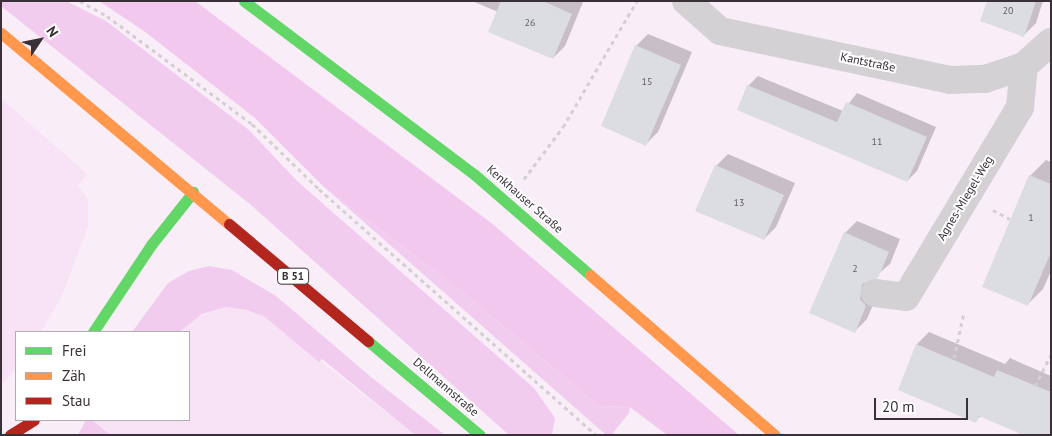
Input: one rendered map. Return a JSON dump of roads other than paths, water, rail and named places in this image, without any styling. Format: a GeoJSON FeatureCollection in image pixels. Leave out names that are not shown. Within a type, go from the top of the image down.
{"type":"FeatureCollection","features":[{"type":"Feature","properties":{"kind":"main road","name":"Kenkhauser Straße"},"geometry":{"type":"LineString","coordinates":[[244,1],[406,122],[507,202],[775,435]]}},
{"type":"Feature","properties":{"kind":"main road","name":"B 51"},"geometry":{"type":"LineString","coordinates":[[1,34],[193,192]]}},
{"type":"Feature","properties":{"kind":"main road"},"geometry":{"type":"LineString","coordinates":[[94,331],[151,245],[193,192]]}},
{"type":"Feature","properties":{"kind":"main road","name":"Dellmannstraße"},"geometry":{"type":"LineString","coordinates":[[193,192],[394,360],[480,435]]}},
{"type":"Feature","properties":{"kind":"main road"},"geometry":{"type":"LineString","coordinates":[[10,435],[32,421]]}},
{"type":"Feature","properties":{"kind":"main road"},"geometry":{"type":"LineString","coordinates":[[33,435],[40,421]]}},
{"type":"Feature","properties":{"kind":"street","name":"Kantstraße"},"geometry":{"type":"LineString","coordinates":[[686,1],[720,31],[950,80],[984,79],[1024,66],[1051,42]]}},
{"type":"Feature","properties":{"kind":"street","name":"Agnes-Miegel-Weg"},"geometry":{"type":"LineString","coordinates":[[875,293],[906,297],[1020,107],[1024,66]]}}]}
